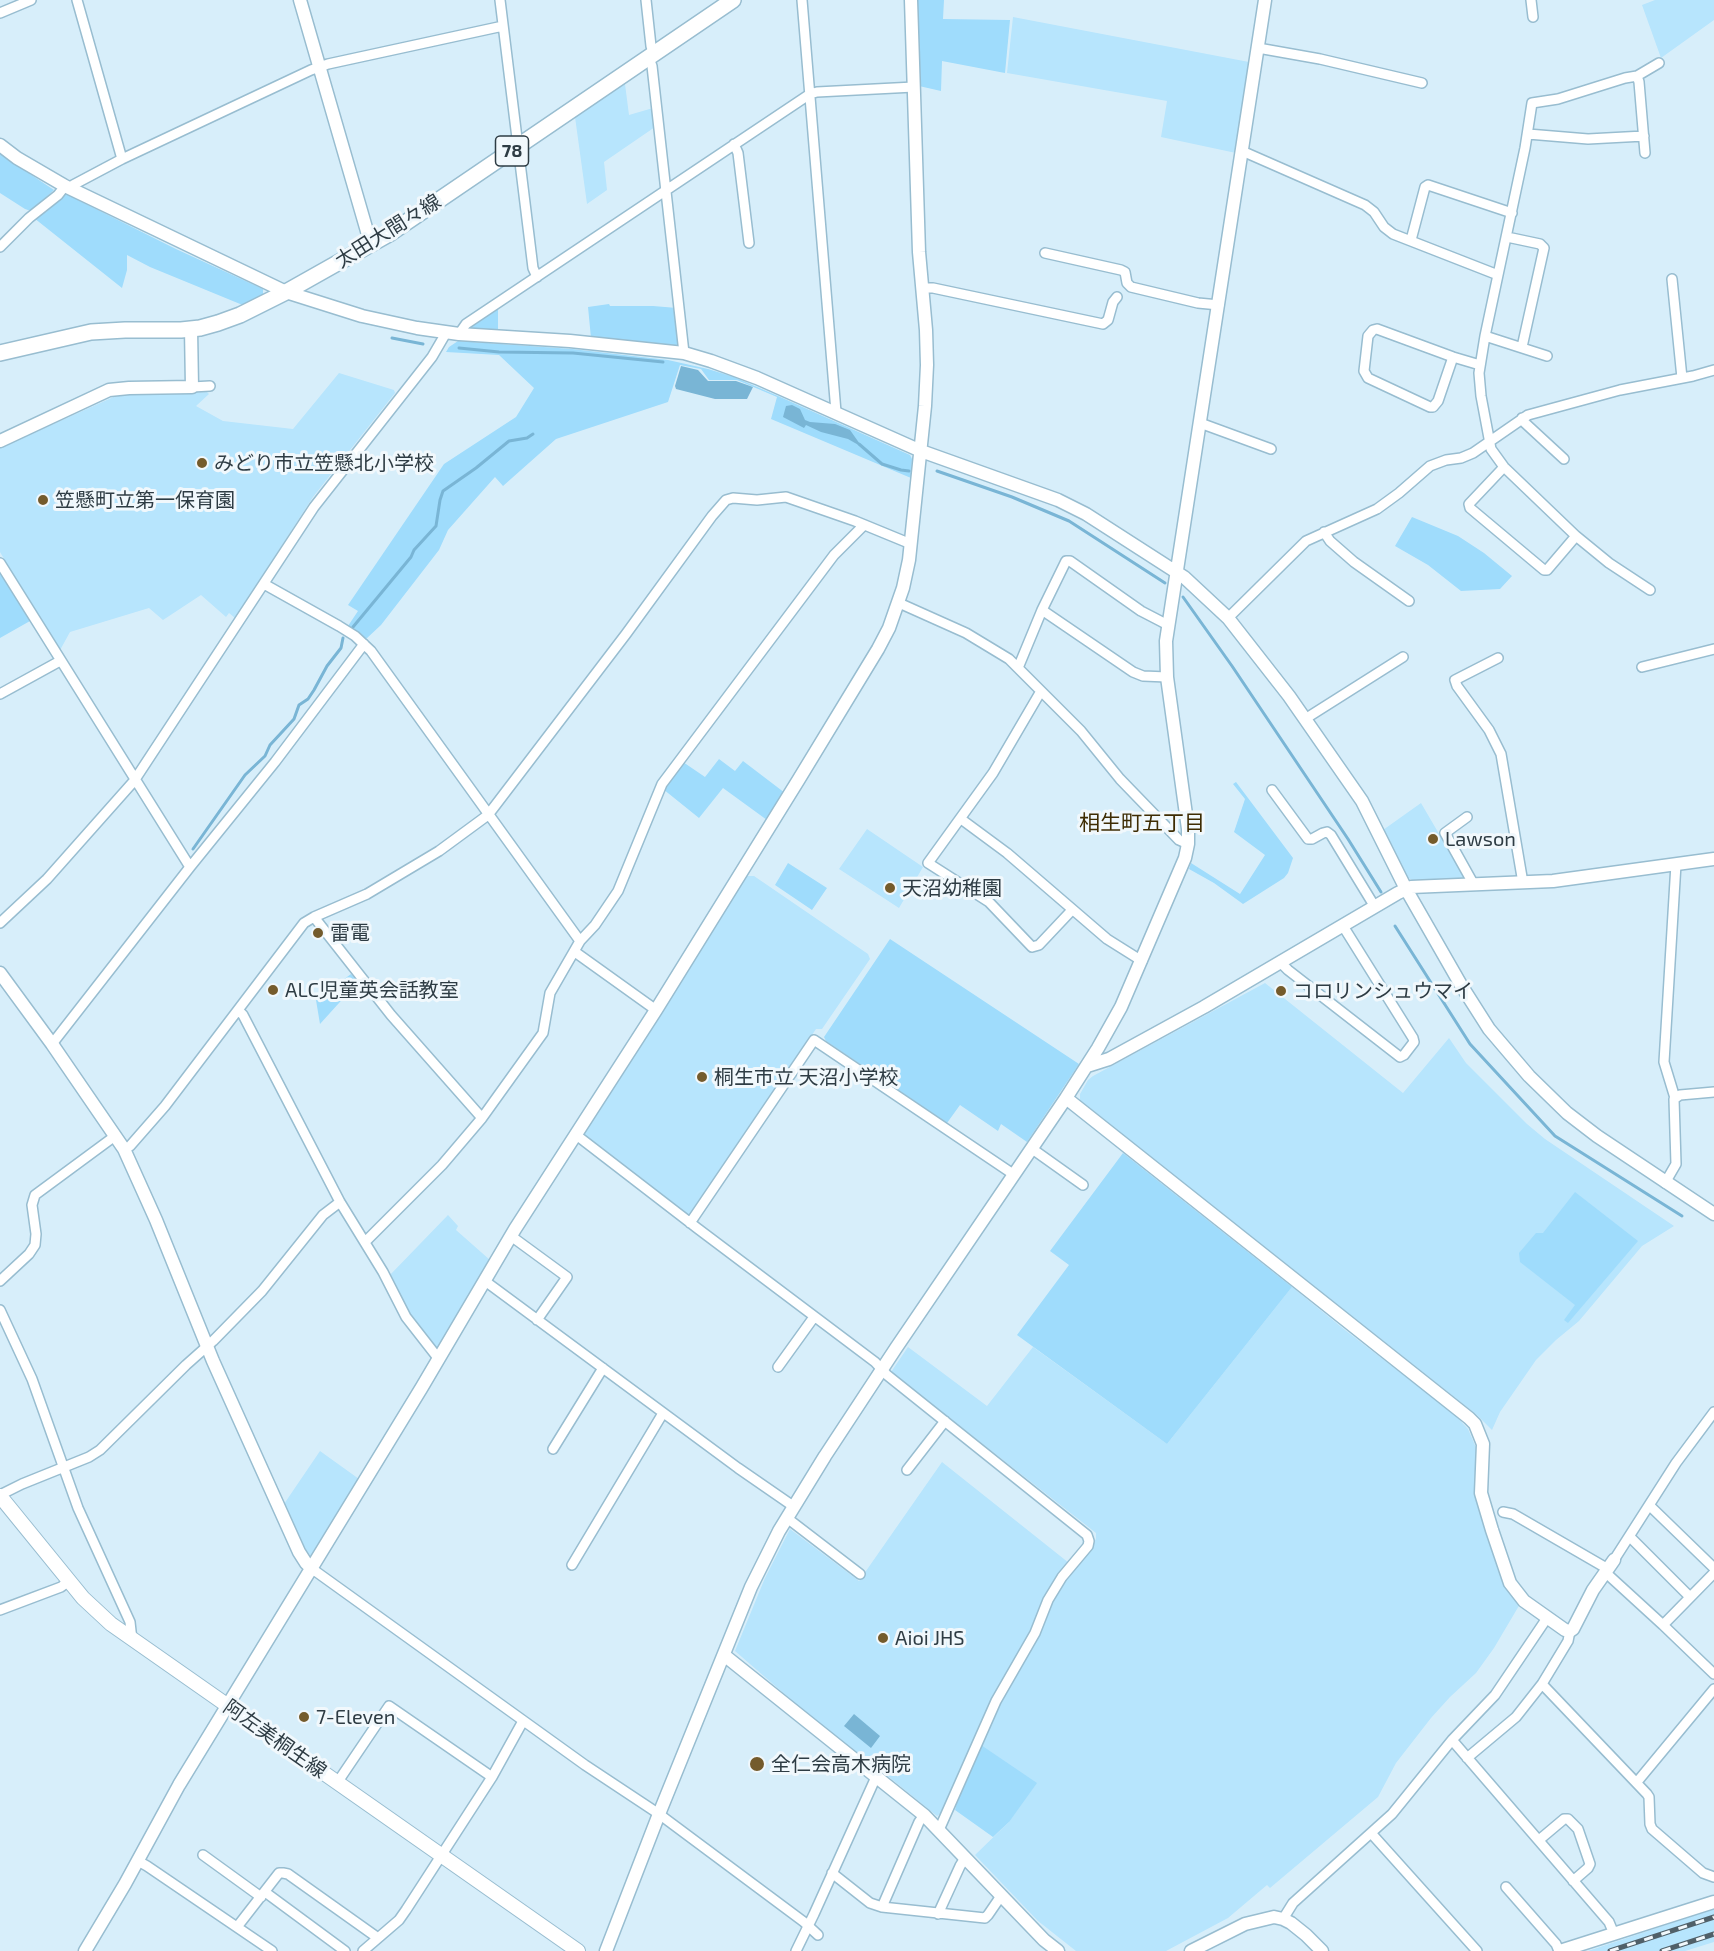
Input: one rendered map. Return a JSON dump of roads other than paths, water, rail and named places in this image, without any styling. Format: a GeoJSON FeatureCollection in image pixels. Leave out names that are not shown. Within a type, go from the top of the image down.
{"type":"FeatureCollection","features":[{"type":"Feature","properties":{"kind":"main road","name":"太田大間々線"},"geometry":{"type":"LineString","coordinates":[[0,353],[91,332],[191,329],[228,320],[286,292],[371,245],[733,0]]}},
{"type":"Feature","properties":{"kind":"main road","name":"阿左美桐生線"},"geometry":{"type":"LineString","coordinates":[[0,1495],[69,1581],[100,1615],[132,1640],[578,1951]]}},
{"type":"Feature","properties":{"kind":"street"},"geometry":{"type":"LineString","coordinates":[[0,13],[31,0]]}},
{"type":"Feature","properties":{"kind":"street"},"geometry":{"type":"LineString","coordinates":[[77,0],[122,159]]}},
{"type":"Feature","properties":{"kind":"street"},"geometry":{"type":"LineString","coordinates":[[300,0],[371,245]]}},
{"type":"Feature","properties":{"kind":"street"},"geometry":{"type":"LineString","coordinates":[[500,0],[533,268],[537,277]]}},
{"type":"Feature","properties":{"kind":"street"},"geometry":{"type":"LineString","coordinates":[[646,0],[684,353]]}},
{"type":"Feature","properties":{"kind":"street"},"geometry":{"type":"LineString","coordinates":[[802,0],[836,412]]}},
{"type":"Feature","properties":{"kind":"street"},"geometry":{"type":"LineString","coordinates":[[85,1951],[226,1705],[511,1236],[656,1010],[878,649],[898,603],[911,544],[927,365],[919,252],[911,0]]}},
{"type":"Feature","properties":{"kind":"street"},"geometry":{"type":"LineString","coordinates":[[606,1951],[759,1569],[793,1506],[1087,1066],[1121,1007],[1185,858],[1188,829],[1167,677],[1168,625],[1265,0]]}},
{"type":"Feature","properties":{"kind":"street"},"geometry":{"type":"LineString","coordinates":[[1531,0],[1533,17]]}},
{"type":"Feature","properties":{"kind":"street"},"geometry":{"type":"LineString","coordinates":[[0,247],[29,218],[68,187],[122,159],[319,67],[503,26]]}},
{"type":"Feature","properties":{"kind":"street"},"geometry":{"type":"LineString","coordinates":[[1258,48],[1320,58],[1422,83]]}},
{"type":"Feature","properties":{"kind":"street"},"geometry":{"type":"LineString","coordinates":[[1650,590],[1609,563],[1576,536],[1504,467],[1493,453],[1480,390],[1480,365],[1528,134],[1532,103],[1558,99],[1637,76],[1659,63]]}},
{"type":"Feature","properties":{"kind":"street"},"geometry":{"type":"LineString","coordinates":[[1637,76],[1645,153]]}},
{"type":"Feature","properties":{"kind":"street"},"geometry":{"type":"LineString","coordinates":[[0,923],[47,879],[134,781],[321,497],[452,333],[810,94],[914,87]]}},
{"type":"Feature","properties":{"kind":"street"},"geometry":{"type":"LineString","coordinates":[[1528,134],[1588,139],[1644,136]]}},
{"type":"Feature","properties":{"kind":"street"},"geometry":{"type":"LineString","coordinates":[[734,144],[738,153],[749,243]]}},
{"type":"Feature","properties":{"kind":"street"},"geometry":{"type":"LineString","coordinates":[[0,145],[68,187],[286,292],[381,321],[452,333],[570,341],[684,353],[757,378],[921,451],[1071,507],[1093,518],[1190,582],[1228,618],[1305,719],[1362,801],[1407,889],[1461,985],[1489,1029],[1529,1076],[1581,1124],[1714,1214]]}},
{"type":"Feature","properties":{"kind":"street"},"geometry":{"type":"LineString","coordinates":[[1242,151],[1365,205],[1374,212],[1389,231],[1498,275]]}},
{"type":"Feature","properties":{"kind":"street"},"geometry":{"type":"LineString","coordinates":[[1411,240],[1425,187],[1428,185],[1512,213]]}},
{"type":"Feature","properties":{"kind":"street"},"geometry":{"type":"LineString","coordinates":[[1507,237],[1540,244],[1544,248],[1522,347]]}},
{"type":"Feature","properties":{"kind":"street"},"geometry":{"type":"LineString","coordinates":[[1046,253],[1121,270],[1125,272],[1127,283],[1131,287],[1198,303],[1219,305]]}},
{"type":"Feature","properties":{"kind":"street"},"geometry":{"type":"LineString","coordinates":[[1672,279],[1682,378]]}},
{"type":"Feature","properties":{"kind":"street"},"geometry":{"type":"LineString","coordinates":[[922,288],[933,288],[1103,324],[1108,321],[1113,302],[1117,297]]}},
{"type":"Feature","properties":{"kind":"street"},"geometry":{"type":"LineString","coordinates":[[191,329],[192,387]]}},
{"type":"Feature","properties":{"kind":"street"},"geometry":{"type":"LineString","coordinates":[[1453,357],[1438,401],[1430,407],[1368,378],[1364,370],[1368,336],[1377,329],[1480,365]]}},
{"type":"Feature","properties":{"kind":"street"},"geometry":{"type":"LineString","coordinates":[[1485,336],[1547,356]]}},
{"type":"Feature","properties":{"kind":"street"},"geometry":{"type":"LineString","coordinates":[[1228,618],[1306,541],[1384,505],[1435,463],[1465,457],[1522,418],[1598,396],[1714,370]]}},
{"type":"Feature","properties":{"kind":"street"},"geometry":{"type":"LineString","coordinates":[[0,441],[109,390],[210,386]]}},
{"type":"Feature","properties":{"kind":"street"},"geometry":{"type":"LineString","coordinates":[[1522,418],[1564,459]]}},
{"type":"Feature","properties":{"kind":"street"},"geometry":{"type":"LineString","coordinates":[[1200,423],[1271,449]]}},
{"type":"Feature","properties":{"kind":"street"},"geometry":{"type":"LineString","coordinates":[[1504,467],[1469,504],[1470,508],[1544,570],[1547,570],[1576,536]]}},
{"type":"Feature","properties":{"kind":"street"},"geometry":{"type":"LineString","coordinates":[[124,1149],[165,1106],[301,927],[314,917],[367,894],[440,851],[489,815],[726,500],[786,497],[911,544]]}},
{"type":"Feature","properties":{"kind":"street"},"geometry":{"type":"LineString","coordinates":[[365,1242],[442,1165],[482,1118],[543,1033],[550,993],[580,941],[595,926],[618,891],[643,827],[666,778],[834,555],[863,526]]}},
{"type":"Feature","properties":{"kind":"street"},"geometry":{"type":"LineString","coordinates":[[1324,532],[1330,541],[1354,562],[1409,601]]}},
{"type":"Feature","properties":{"kind":"street"},"geometry":{"type":"LineString","coordinates":[[1018,668],[1042,610],[1066,561],[1070,561],[1141,611],[1168,625]]}},
{"type":"Feature","properties":{"kind":"street"},"geometry":{"type":"LineString","coordinates":[[0,563],[189,867]]}},
{"type":"Feature","properties":{"kind":"street"},"geometry":{"type":"LineString","coordinates":[[264,584],[339,626],[371,651],[580,941]]}},
{"type":"Feature","properties":{"kind":"street"},"geometry":{"type":"LineString","coordinates":[[898,603],[966,633],[1018,668],[1081,731],[1127,787],[1179,840],[1188,844]]}},
{"type":"Feature","properties":{"kind":"street"},"geometry":{"type":"LineString","coordinates":[[1042,610],[1133,672],[1143,676],[1167,677]]}},
{"type":"Feature","properties":{"kind":"street"},"geometry":{"type":"LineString","coordinates":[[52,1044],[189,867],[275,762],[364,644]]}},
{"type":"Feature","properties":{"kind":"street"},"geometry":{"type":"LineString","coordinates":[[1642,667],[1714,649]]}},
{"type":"Feature","properties":{"kind":"street"},"geometry":{"type":"LineString","coordinates":[[1305,719],[1403,657]]}},
{"type":"Feature","properties":{"kind":"street"},"geometry":{"type":"LineString","coordinates":[[1498,658],[1455,681],[1489,730],[1501,754],[1522,884]]}},
{"type":"Feature","properties":{"kind":"street"},"geometry":{"type":"LineString","coordinates":[[0,694],[60,661]]}},
{"type":"Feature","properties":{"kind":"street"},"geometry":{"type":"LineString","coordinates":[[1041,692],[993,773],[928,863],[989,902],[1032,946],[1039,945],[1072,910]]}},
{"type":"Feature","properties":{"kind":"street"},"geometry":{"type":"LineString","coordinates":[[1272,790],[1308,839],[1327,832],[1331,835],[1375,907]]}},
{"type":"Feature","properties":{"kind":"street"},"geometry":{"type":"LineString","coordinates":[[1467,817],[1445,833],[1474,885]]}},
{"type":"Feature","properties":{"kind":"street"},"geometry":{"type":"LineString","coordinates":[[961,819],[1007,853],[1107,939],[1142,961]]}},
{"type":"Feature","properties":{"kind":"street"},"geometry":{"type":"LineString","coordinates":[[1087,1066],[1109,1059],[1281,963],[1407,889],[1418,886],[1522,884],[1714,859]]}},
{"type":"Feature","properties":{"kind":"street"},"geometry":{"type":"LineString","coordinates":[[1665,1183],[1676,1164],[1675,1098],[1664,1062],[1676,864]]}},
{"type":"Feature","properties":{"kind":"street"},"geometry":{"type":"LineString","coordinates":[[314,917],[391,1015],[482,1118]]}},
{"type":"Feature","properties":{"kind":"street"},"geometry":{"type":"LineString","coordinates":[[1281,963],[1400,1057],[1404,1055],[1414,1042],[1413,1038],[1343,926]]}},
{"type":"Feature","properties":{"kind":"street"},"geometry":{"type":"LineString","coordinates":[[575,952],[656,1010]]}},
{"type":"Feature","properties":{"kind":"street"},"geometry":{"type":"LineString","coordinates":[[0,973],[124,1149],[207,1346],[299,1552],[306,1563],[523,1720],[659,1814],[818,1935]]}},
{"type":"Feature","properties":{"kind":"street"},"geometry":{"type":"LineString","coordinates":[[238,1010],[340,1202],[406,1317],[438,1359]]}},
{"type":"Feature","properties":{"kind":"street"},"geometry":{"type":"LineString","coordinates":[[690,1223],[814,1040],[1013,1174]]}},
{"type":"Feature","properties":{"kind":"street"},"geometry":{"type":"LineString","coordinates":[[1675,1098],[1680,1095],[1714,1092]]}},
{"type":"Feature","properties":{"kind":"street"},"geometry":{"type":"LineString","coordinates":[[1066,1098],[1475,1424],[1483,1443],[1481,1493],[1507,1575],[1524,1601],[1565,1630],[1570,1631]]}},
{"type":"Feature","properties":{"kind":"street"},"geometry":{"type":"LineString","coordinates":[[575,1134],[875,1362],[1087,1535],[1088,1546],[1062,1577],[1048,1600],[1035,1633],[996,1701],[939,1830]]}},
{"type":"Feature","properties":{"kind":"street"},"geometry":{"type":"LineString","coordinates":[[0,1281],[29,1254],[35,1245],[36,1234],[32,1205],[35,1195],[116,1136]]}},
{"type":"Feature","properties":{"kind":"street"},"geometry":{"type":"LineString","coordinates":[[1031,1148],[1083,1185]]}},
{"type":"Feature","properties":{"kind":"street"},"geometry":{"type":"LineString","coordinates":[[0,1495],[89,1457],[100,1449],[262,1291],[323,1215],[340,1202]]}},
{"type":"Feature","properties":{"kind":"street"},"geometry":{"type":"LineString","coordinates":[[511,1236],[567,1277],[537,1320]]}},
{"type":"Feature","properties":{"kind":"street"},"geometry":{"type":"LineString","coordinates":[[484,1281],[793,1506]]}},
{"type":"Feature","properties":{"kind":"street"},"geometry":{"type":"LineString","coordinates":[[0,1310],[4,1331],[32,1379],[78,1508],[130,1622],[132,1640]]}},
{"type":"Feature","properties":{"kind":"street"},"geometry":{"type":"LineString","coordinates":[[778,1367],[814,1317]]}},
{"type":"Feature","properties":{"kind":"street"},"geometry":{"type":"LineString","coordinates":[[553,1449],[603,1368]]}},
{"type":"Feature","properties":{"kind":"street"},"geometry":{"type":"LineString","coordinates":[[1467,1758],[1516,1717],[1542,1684],[1568,1641],[1570,1631],[1593,1590],[1630,1537],[1676,1463],[1714,1412]]}},
{"type":"Feature","properties":{"kind":"street"},"geometry":{"type":"LineString","coordinates":[[572,1565],[663,1413]]}},
{"type":"Feature","properties":{"kind":"street"},"geometry":{"type":"LineString","coordinates":[[907,1470],[945,1421]]}},
{"type":"Feature","properties":{"kind":"street"},"geometry":{"type":"LineString","coordinates":[[1650,1506],[1714,1568]]}},
{"type":"Feature","properties":{"kind":"street"},"geometry":{"type":"LineString","coordinates":[[1503,1512],[1513,1514],[1609,1567],[1714,1674]]}},
{"type":"Feature","properties":{"kind":"street"},"geometry":{"type":"LineString","coordinates":[[787,1518],[860,1574]]}},
{"type":"Feature","properties":{"kind":"street"},"geometry":{"type":"LineString","coordinates":[[1630,1537],[1690,1597]]}},
{"type":"Feature","properties":{"kind":"street"},"geometry":{"type":"LineString","coordinates":[[1663,1624],[1714,1573]]}},
{"type":"Feature","properties":{"kind":"street"},"geometry":{"type":"LineString","coordinates":[[0,1610],[61,1587],[69,1581]]}},
{"type":"Feature","properties":{"kind":"street"},"geometry":{"type":"LineString","coordinates":[[1283,1919],[1293,1902],[1392,1814],[1452,1740],[1502,1686],[1547,1618]]}},
{"type":"Feature","properties":{"kind":"street"},"geometry":{"type":"LineString","coordinates":[[724,1655],[924,1815],[1044,1940],[1058,1951]]}},
{"type":"Feature","properties":{"kind":"street"},"geometry":{"type":"LineString","coordinates":[[1542,1684],[1649,1797],[1650,1824],[1653,1829],[1703,1873],[1714,1876]]}},
{"type":"Feature","properties":{"kind":"street"},"geometry":{"type":"LineString","coordinates":[[1637,1782],[1714,1689]]}},
{"type":"Feature","properties":{"kind":"street"},"geometry":{"type":"LineString","coordinates":[[337,1783],[389,1706],[492,1777]]}},
{"type":"Feature","properties":{"kind":"street"},"geometry":{"type":"LineString","coordinates":[[363,1951],[399,1920],[492,1777],[523,1720]]}},
{"type":"Feature","properties":{"kind":"street"},"geometry":{"type":"LineString","coordinates":[[1452,1740],[1609,1922],[1614,1934]]}},
{"type":"Feature","properties":{"kind":"street"},"geometry":{"type":"LineString","coordinates":[[796,1951],[876,1777]]}},
{"type":"Feature","properties":{"kind":"street"},"geometry":{"type":"LineString","coordinates":[[882,1907],[918,1822],[924,1815]]}},
{"type":"Feature","properties":{"kind":"street"},"geometry":{"type":"LineString","coordinates":[[1539,1840],[1564,1819],[1569,1819],[1578,1829],[1590,1864],[1574,1881]]}},
{"type":"Feature","properties":{"kind":"street"},"geometry":{"type":"LineString","coordinates":[[1371,1833],[1477,1951]]}},
{"type":"Feature","properties":{"kind":"street"},"geometry":{"type":"LineString","coordinates":[[203,1855],[345,1951]]}},
{"type":"Feature","properties":{"kind":"street"},"geometry":{"type":"LineString","coordinates":[[938,1914],[965,1858]]}},
{"type":"Feature","properties":{"kind":"street"},"geometry":{"type":"LineString","coordinates":[[138,1861],[272,1951]]}},
{"type":"Feature","properties":{"kind":"street"},"geometry":{"type":"LineString","coordinates":[[237,1927],[279,1873],[288,1874],[378,1938]]}},
{"type":"Feature","properties":{"kind":"street"},"geometry":{"type":"LineString","coordinates":[[832,1873],[870,1903],[882,1907],[985,1918],[1001,1896]]}},
{"type":"Feature","properties":{"kind":"street"},"geometry":{"type":"LineString","coordinates":[[1506,1887],[1556,1944],[1559,1951],[1714,1902]]}},
{"type":"Feature","properties":{"kind":"street"},"geometry":{"type":"LineString","coordinates":[[1191,1951],[1245,1924],[1267,1918],[1283,1919],[1298,1928],[1322,1951]]}},
{"type":"Feature","properties":{"kind":"waterway"},"geometry":{"type":"LineString","coordinates":[[392,338],[423,344]]}},
{"type":"Feature","properties":{"kind":"waterway"},"geometry":{"type":"LineString","coordinates":[[459,348],[499,352],[573,353],[663,362]]}},
{"type":"Feature","properties":{"kind":"waterway"},"geometry":{"type":"LineString","coordinates":[[353,627],[436,526],[443,491],[509,441],[527,438],[533,434]]}},
{"type":"Feature","properties":{"kind":"waterway"},"geometry":{"type":"LineString","coordinates":[[859,444],[882,464],[909,471]]}},
{"type":"Feature","properties":{"kind":"waterway"},"geometry":{"type":"LineString","coordinates":[[937,471],[1012,497],[1069,521],[1165,583]]}},
{"type":"Feature","properties":{"kind":"waterway"},"geometry":{"type":"LineString","coordinates":[[1183,597],[1232,666],[1381,892]]}},
{"type":"Feature","properties":{"kind":"waterway"},"geometry":{"type":"LineString","coordinates":[[193,849],[245,775],[265,756],[270,745],[294,719],[299,705],[308,699],[327,666],[341,648],[343,638]]}},
{"type":"Feature","properties":{"kind":"waterway"},"geometry":{"type":"LineString","coordinates":[[1395,926],[1470,1044],[1555,1136],[1682,1216]]}},
{"type":"Feature","properties":{"kind":"railway"},"geometry":{"type":"LineString","coordinates":[[1610,1951],[1714,1917]]}},
{"type":"Feature","properties":{"kind":"railway"},"geometry":{"type":"LineString","coordinates":[[1662,1951],[1714,1934]]}},
{"type":"Feature","properties":{"kind":"place","name":"みどり市立笠懸北小学校"},"geometry":{"type":"Point","coordinates":[202,463]}},
{"type":"Feature","properties":{"kind":"place","name":"笠懸町立第一保育園"},"geometry":{"type":"Point","coordinates":[43,500]}},
{"type":"Feature","properties":{"kind":"place","name":"Lawson"},"geometry":{"type":"Point","coordinates":[1433,839]}},
{"type":"Feature","properties":{"kind":"place","name":"天沼幼稚園"},"geometry":{"type":"Point","coordinates":[890,888]}},
{"type":"Feature","properties":{"kind":"place","name":"雷電"},"geometry":{"type":"Point","coordinates":[318,933]}},
{"type":"Feature","properties":{"kind":"place","name":"ALC児童英会話教室"},"geometry":{"type":"Point","coordinates":[273,990]}},
{"type":"Feature","properties":{"kind":"place","name":"コロリンシュウマイ"},"geometry":{"type":"Point","coordinates":[1281,991]}},
{"type":"Feature","properties":{"kind":"place","name":"桐生市立 天沼小学校"},"geometry":{"type":"Point","coordinates":[702,1077]}},
{"type":"Feature","properties":{"kind":"place","name":"Aioi JHS"},"geometry":{"type":"Point","coordinates":[883,1638]}},
{"type":"Feature","properties":{"kind":"place","name":"7-Eleven"},"geometry":{"type":"Point","coordinates":[304,1717]}},
{"type":"Feature","properties":{"kind":"place","name":"全仁会高木病院"},"geometry":{"type":"Point","coordinates":[757,1764]}},
{"type":"Feature","properties":{"kind":"district","name":"相生町五丁目"},"geometry":{"type":"Point","coordinates":[1142,823]}}]}
